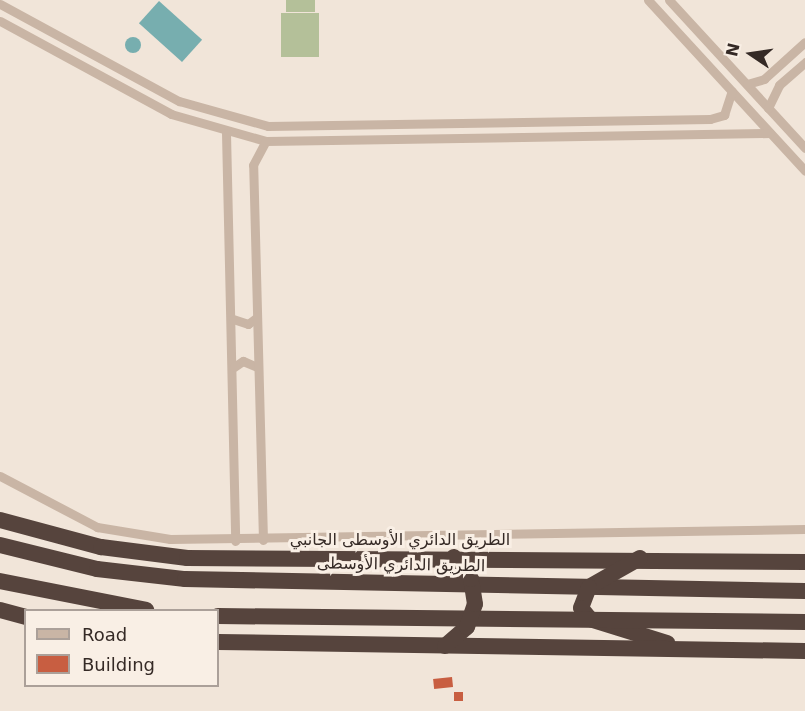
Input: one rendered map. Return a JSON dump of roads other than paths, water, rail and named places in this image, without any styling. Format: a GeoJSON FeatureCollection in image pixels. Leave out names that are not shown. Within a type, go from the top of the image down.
{"type":"FeatureCollection","features":[{"type":"Feature","properties":{"kind":"highway","name":"الطريق الدائري الأوسطى الجانبي"},"geometry":{"type":"LineString","coordinates":[[0,520],[73,541],[177,557],[641,558],[805,562]]}},
{"type":"Feature","properties":{"kind":"highway","name":"الطريق الدائري الأوسطى"},"geometry":{"type":"LineString","coordinates":[[0,545],[97,569],[185,579],[805,591]]}},
{"type":"Feature","properties":{"kind":"highway"},"geometry":{"type":"LineString","coordinates":[[446,646],[472,618],[473,584],[454,557]]}},
{"type":"Feature","properties":{"kind":"highway"},"geometry":{"type":"LineString","coordinates":[[641,558],[589,587],[580,608],[590,620],[686,649]]}},
{"type":"Feature","properties":{"kind":"highway"},"geometry":{"type":"LineString","coordinates":[[0,581],[141,609]]}},
{"type":"Feature","properties":{"kind":"highway"},"geometry":{"type":"LineString","coordinates":[[0,610],[24,616]]}},
{"type":"Feature","properties":{"kind":"highway"},"geometry":{"type":"LineString","coordinates":[[219,615],[805,622]]}},
{"type":"Feature","properties":{"kind":"highway"},"geometry":{"type":"LineString","coordinates":[[219,642],[805,651]]}},
{"type":"Feature","properties":{"kind":"street"},"geometry":{"type":"LineString","coordinates":[[648,0],[805,171]]}},
{"type":"Feature","properties":{"kind":"street"},"geometry":{"type":"LineString","coordinates":[[669,0],[805,148]]}},
{"type":"Feature","properties":{"kind":"street"},"geometry":{"type":"LineString","coordinates":[[0,4],[179,101],[268,126],[710,119],[724,115],[732,91]]}},
{"type":"Feature","properties":{"kind":"street"},"geometry":{"type":"LineString","coordinates":[[0,21],[163,111],[226,134],[266,141],[770,132]]}},
{"type":"Feature","properties":{"kind":"street"},"geometry":{"type":"LineString","coordinates":[[747,84],[764,79],[805,42]]}},
{"type":"Feature","properties":{"kind":"street"},"geometry":{"type":"LineString","coordinates":[[768,108],[779,85],[805,62]]}},
{"type":"Feature","properties":{"kind":"street"},"geometry":{"type":"LineString","coordinates":[[226,134],[233,319],[235,541]]}},
{"type":"Feature","properties":{"kind":"street"},"geometry":{"type":"LineString","coordinates":[[263,540],[257,367],[254,158],[266,141]]}},
{"type":"Feature","properties":{"kind":"street"},"geometry":{"type":"LineString","coordinates":[[233,319],[248,324],[256,318]]}},
{"type":"Feature","properties":{"kind":"street"},"geometry":{"type":"LineString","coordinates":[[234,366],[243,361],[257,367]]}},
{"type":"Feature","properties":{"kind":"street"},"geometry":{"type":"LineString","coordinates":[[0,476],[97,527],[170,539],[235,541],[805,529]]}},
{"type":"Feature","properties":{"kind":"water"},"geometry":{"type":"Polygon","coordinates":[[[159,1],[202,40],[182,62],[139,23],[159,1]]]}},
{"type":"Feature","properties":{"kind":"water"},"geometry":{"type":"Polygon","coordinates":[[[133,37],[139,39],[141,45],[139,51],[133,53],[127,51],[125,45],[127,39],[133,37]]]}}]}
